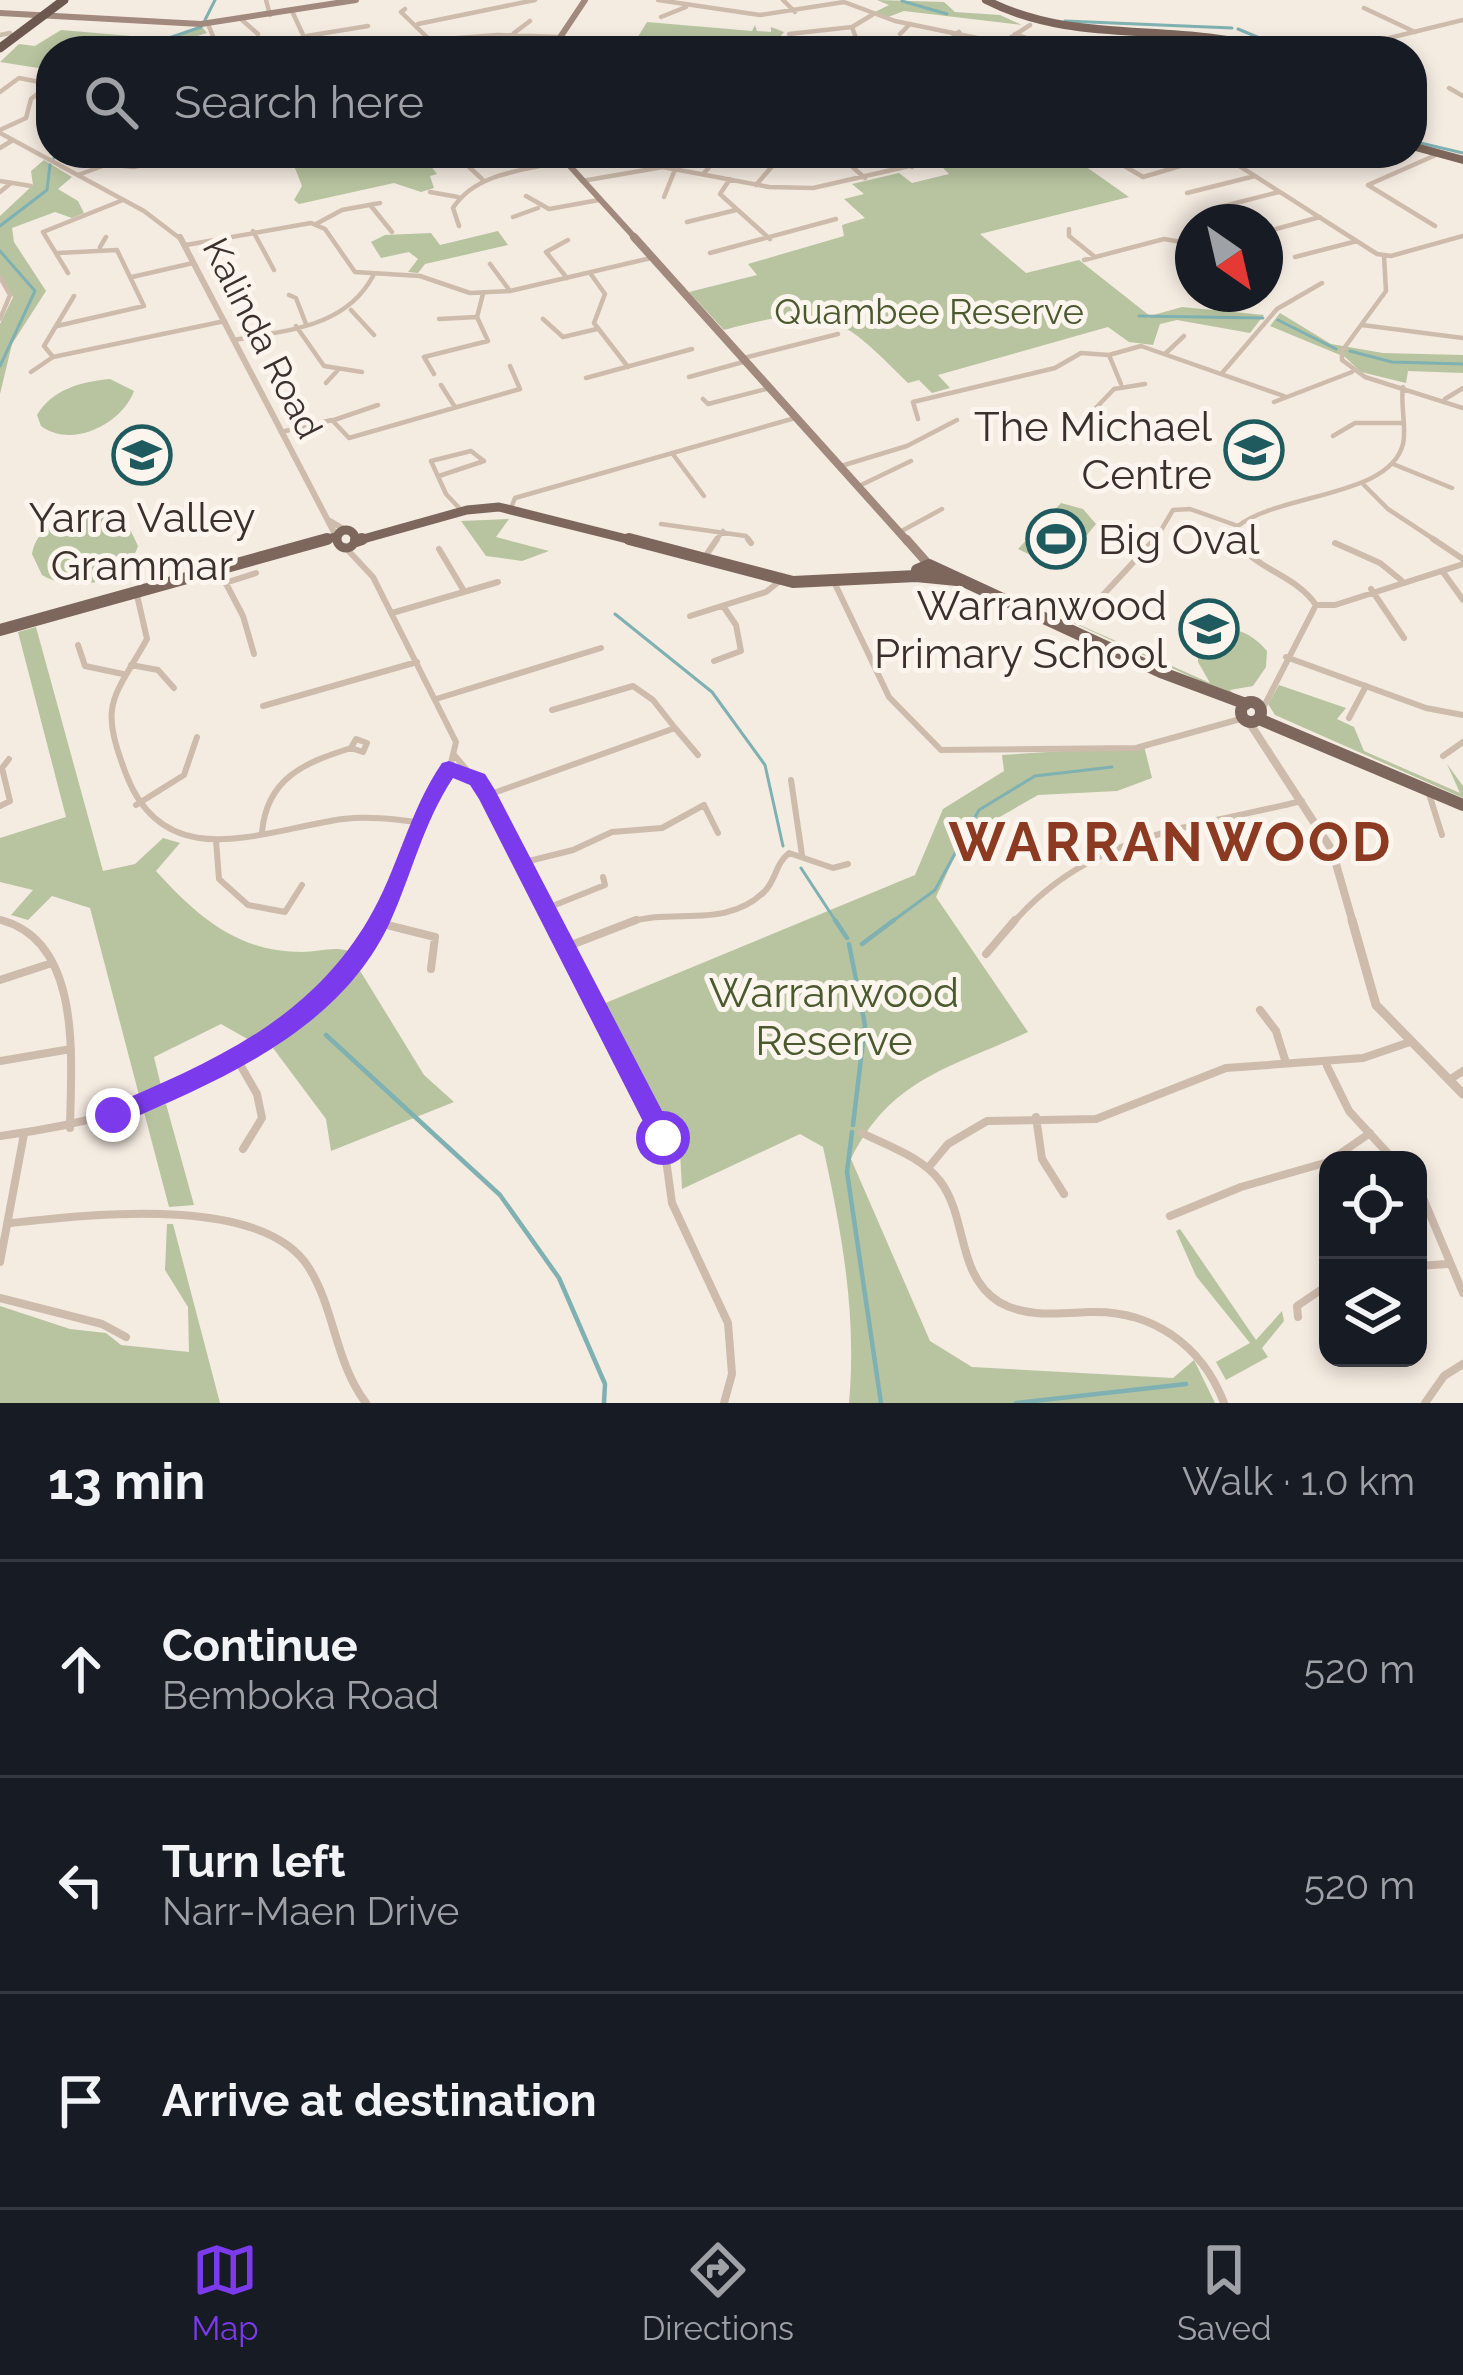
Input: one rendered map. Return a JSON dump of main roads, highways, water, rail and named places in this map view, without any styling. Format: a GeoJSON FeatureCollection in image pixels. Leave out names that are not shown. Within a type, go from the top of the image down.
{"type":"FeatureCollection","features":[{"type":"Feature","properties":{"kind":"highway"},"geometry":{"type":"LineString","coordinates":[[2,43],[52,0]]}},
{"type":"Feature","properties":{"kind":"highway"},"geometry":{"type":"LineString","coordinates":[[2,43],[64,0]]}},
{"type":"Feature","properties":{"kind":"main road"},"geometry":{"type":"LineString","coordinates":[[0,15],[208,24],[354,0]]}},
{"type":"Feature","properties":{"kind":"main road"},"geometry":{"type":"LineString","coordinates":[[562,36],[586,0]]}},
{"type":"Feature","properties":{"kind":"main road"},"geometry":{"type":"LineString","coordinates":[[986,0],[1030,25],[1089,35],[1197,32],[1213,36]]}},
{"type":"Feature","properties":{"kind":"main road"},"geometry":{"type":"LineString","coordinates":[[0,15],[37,17]]}},
{"type":"Feature","properties":{"kind":"main road"},"geometry":{"type":"LineString","coordinates":[[11,18],[21,25]]}},
{"type":"Feature","properties":{"kind":"main road"},"geometry":{"type":"LineString","coordinates":[[1427,151],[1463,160]]}},
{"type":"Feature","properties":{"kind":"main road"},"geometry":{"type":"LineString","coordinates":[[571,168],[926,569]]}},
{"type":"Feature","properties":{"kind":"main road"},"geometry":{"type":"LineString","coordinates":[[0,629],[310,545],[513,503],[781,580],[835,584],[926,569],[1463,805]]}},
{"type":"Feature","properties":{"kind":"waterway"},"geometry":{"type":"LineString","coordinates":[[205,20],[215,0]]}},
{"type":"Feature","properties":{"kind":"waterway"},"geometry":{"type":"LineString","coordinates":[[902,1],[947,14]]}},
{"type":"Feature","properties":{"kind":"waterway"},"geometry":{"type":"LineString","coordinates":[[1065,21],[1232,28]]}},
{"type":"Feature","properties":{"kind":"waterway"},"geometry":{"type":"LineString","coordinates":[[175,36],[201,27]]}},
{"type":"Feature","properties":{"kind":"waterway"},"geometry":{"type":"LineString","coordinates":[[1238,29],[1255,36]]}},
{"type":"Feature","properties":{"kind":"waterway"},"geometry":{"type":"LineString","coordinates":[[1427,145],[1463,153]]}},
{"type":"Feature","properties":{"kind":"waterway"},"geometry":{"type":"LineString","coordinates":[[0,226],[47,190],[50,168]]}},
{"type":"Feature","properties":{"kind":"waterway"},"geometry":{"type":"LineString","coordinates":[[0,251],[35,291],[0,366]]}},
{"type":"Feature","properties":{"kind":"waterway"},"geometry":{"type":"LineString","coordinates":[[1139,316],[1263,318]]}},
{"type":"Feature","properties":{"kind":"waterway"},"geometry":{"type":"LineString","coordinates":[[1278,320],[1336,349]]}},
{"type":"Feature","properties":{"kind":"waterway"},"geometry":{"type":"LineString","coordinates":[[1350,351],[1392,362],[1463,364]]}},
{"type":"Feature","properties":{"kind":"waterway"},"geometry":{"type":"LineString","coordinates":[[615,614],[712,692],[765,765],[783,846]]}},
{"type":"Feature","properties":{"kind":"waterway"},"geometry":{"type":"LineString","coordinates":[[890,923],[935,890],[979,810],[1035,776],[1112,767]]}},
{"type":"Feature","properties":{"kind":"waterway"},"geometry":{"type":"LineString","coordinates":[[801,868],[837,923]]}},
{"type":"Feature","properties":{"kind":"waterway"},"geometry":{"type":"LineString","coordinates":[[890,923],[894,920]]}},
{"type":"Feature","properties":{"kind":"waterway"},"geometry":{"type":"LineString","coordinates":[[837,923],[847,938]]}},
{"type":"Feature","properties":{"kind":"waterway"},"geometry":{"type":"LineString","coordinates":[[862,944],[890,923]]}},
{"type":"Feature","properties":{"kind":"waterway"},"geometry":{"type":"LineString","coordinates":[[849,944],[865,1025],[853,1125]]}},
{"type":"Feature","properties":{"kind":"waterway"},"geometry":{"type":"LineString","coordinates":[[326,1035],[500,1195],[559,1278],[605,1384],[604,1403]]}},
{"type":"Feature","properties":{"kind":"waterway"},"geometry":{"type":"LineString","coordinates":[[852,1132],[847,1172],[881,1403]]}},
{"type":"Feature","properties":{"kind":"waterway"},"geometry":{"type":"LineString","coordinates":[[1016,1403],[1186,1384]]}},
{"type":"Feature","properties":{"kind":"place","name":"The Michael Centre"},"geometry":{"type":"Point","coordinates":[1254,450]}},
{"type":"Feature","properties":{"kind":"place","name":"Yarra Valley Grammar"},"geometry":{"type":"Point","coordinates":[142,455]}},
{"type":"Feature","properties":{"kind":"place","name":"Big Oval"},"geometry":{"type":"Point","coordinates":[1056,539]}},
{"type":"Feature","properties":{"kind":"place","name":"Warranwood Primary School"},"geometry":{"type":"Point","coordinates":[1209,629]}},
{"type":"Feature","properties":{"kind":"district","name":"WARRANWOOD"},"geometry":{"type":"Point","coordinates":[1171,842]}},
{"type":"Feature","properties":{"kind":"park label","name":"Quambee Reserve"},"geometry":{"type":"Point","coordinates":[929,311]}},
{"type":"Feature","properties":{"kind":"park label","name":"Warranwood Reserve"},"geometry":{"type":"Point","coordinates":[834,1016]}}]}
